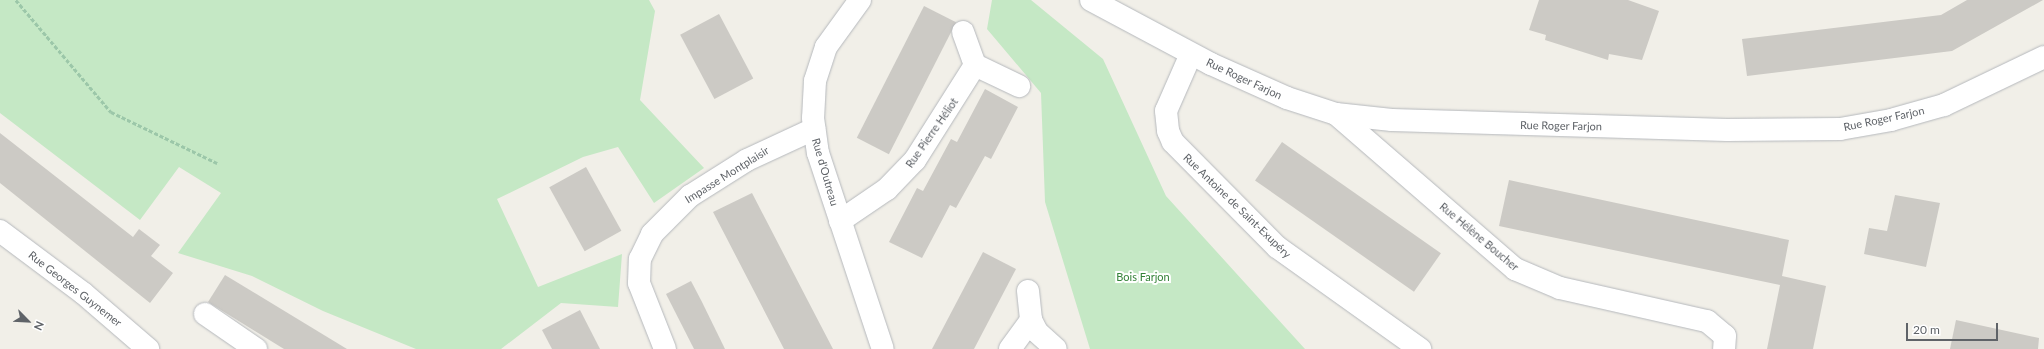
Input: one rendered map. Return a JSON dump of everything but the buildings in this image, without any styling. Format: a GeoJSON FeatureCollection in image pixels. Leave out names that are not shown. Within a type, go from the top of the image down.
{"type":"FeatureCollection","features":[{"type":"Feature","properties":{"kind":"street","name":"Rue d'Outreau"},"geometry":{"type":"LineString","coordinates":[[860,0],[826,47],[813,93],[814,129],[818,152],[883,349]]}},
{"type":"Feature","properties":{"kind":"street","name":"Rue Roger Farjon"},"geometry":{"type":"LineString","coordinates":[[1091,0],[1191,54],[1258,87],[1336,114],[1451,123],[1840,129],[1918,114],[1972,93],[2044,57]]}},
{"type":"Feature","properties":{"kind":"street"},"geometry":{"type":"LineString","coordinates":[[963,32],[976,65],[1019,86]]}},
{"type":"Feature","properties":{"kind":"street","name":"Rue Antoine de Saint-Exupéry"},"geometry":{"type":"LineString","coordinates":[[1191,54],[1166,111],[1168,131],[1173,142],[1276,247],[1420,349]]}},
{"type":"Feature","properties":{"kind":"street","name":"Rue Pierre Héliot"},"geometry":{"type":"LineString","coordinates":[[840,221],[887,189],[915,160],[976,65]]}},
{"type":"Feature","properties":{"kind":"street","name":"Rue Hélène Boucher"},"geometry":{"type":"LineString","coordinates":[[1336,114],[1515,269],[1560,288],[1707,321],[1725,336],[1724,349]]}},
{"type":"Feature","properties":{"kind":"street","name":"Impasse Montplaisir"},"geometry":{"type":"LineString","coordinates":[[665,349],[639,283],[640,259],[652,234],[690,196],[747,160],[814,129]]}},
{"type":"Feature","properties":{"kind":"street","name":"Rue Georges Guynemer"},"geometry":{"type":"LineString","coordinates":[[0,231],[83,293],[148,349]]}},
{"type":"Feature","properties":{"kind":"street"},"geometry":{"type":"LineString","coordinates":[[1028,291],[1031,320],[1037,332],[1056,349]]}},
{"type":"Feature","properties":{"kind":"street"},"geometry":{"type":"LineString","coordinates":[[206,314],[256,349]]}},
{"type":"Feature","properties":{"kind":"street"},"geometry":{"type":"LineString","coordinates":[[1010,349],[1031,320]]}},
{"type":"Feature","properties":{"kind":"path"},"geometry":{"type":"LineString","coordinates":[[16,0],[111,112],[216,163]]}},
{"type":"Feature","properties":{"kind":"green space"},"geometry":{"type":"Polygon","coordinates":[[[0,0],[649,0],[655,11],[640,100],[704,168],[654,203],[618,147],[583,157],[497,199],[538,287],[622,254],[618,307],[561,303],[501,349],[416,349],[323,311],[252,276],[178,253],[221,193],[179,167],[140,220],[0,113],[0,0]]]}},
{"type":"Feature","properties":{"kind":"green space","name":"Bois Farjon"},"geometry":{"type":"Polygon","coordinates":[[[992,0],[1031,0],[1103,59],[1166,196],[1305,349],[1090,349],[1045,202],[1041,93],[987,29],[992,0]]]}}]}
